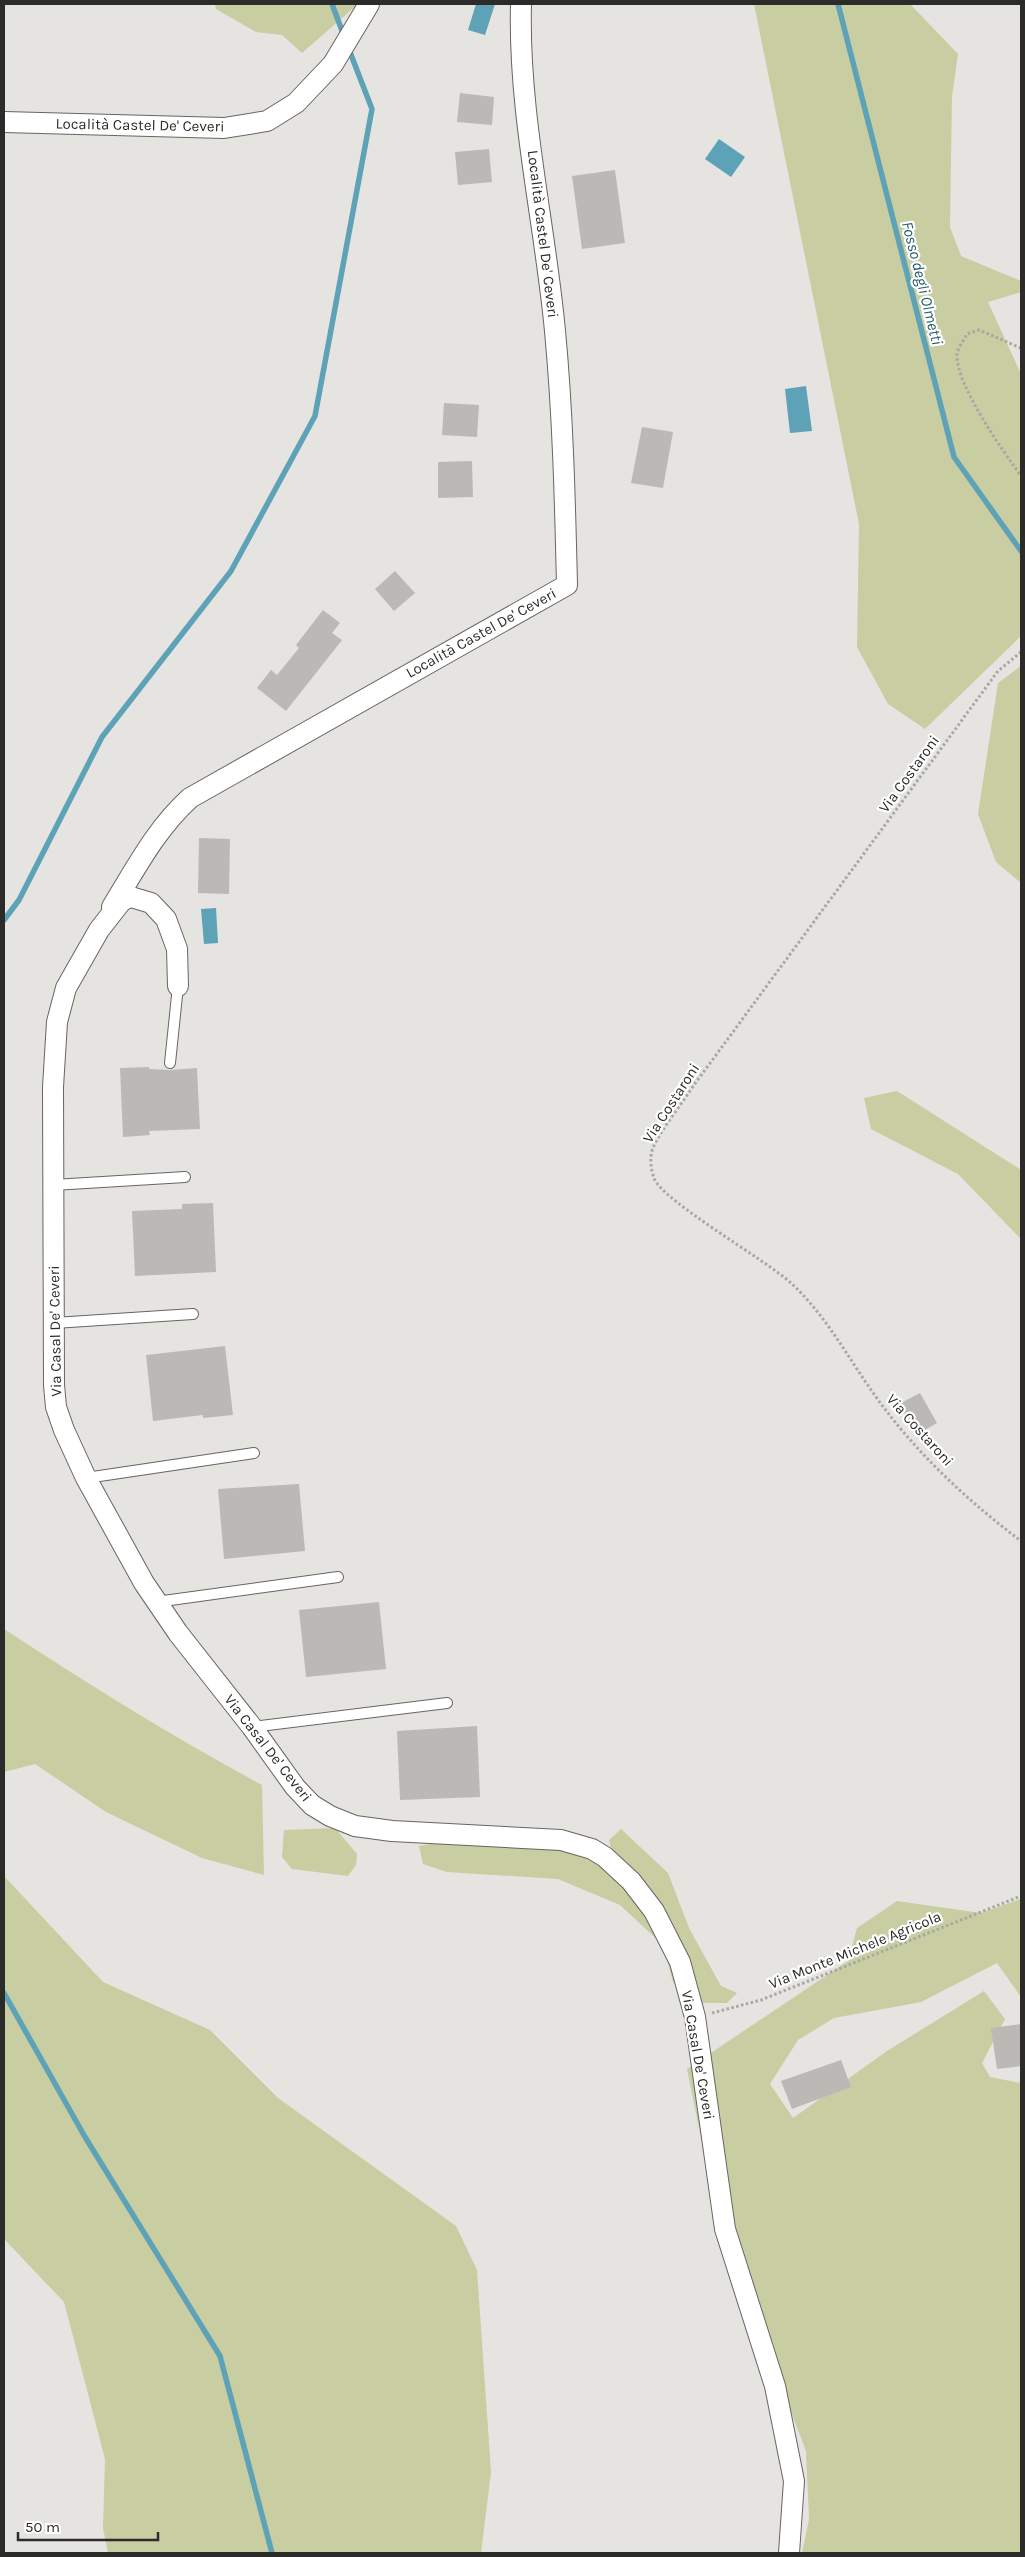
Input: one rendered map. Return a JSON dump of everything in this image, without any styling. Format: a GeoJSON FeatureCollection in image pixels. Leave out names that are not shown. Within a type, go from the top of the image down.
{"type":"FeatureCollection","features":[{"type":"Feature","properties":{"kind":"street","name":"Località Castel De' Ceveri"},"geometry":{"type":"LineString","coordinates":[[4,122],[224,128],[267,121],[296,103],[333,64],[369,4]]}},
{"type":"Feature","properties":{"kind":"street","name":"Località Castel De' Ceveri"},"geometry":{"type":"LineString","coordinates":[[80,960],[156,835],[172,814],[190,798],[566,585],[565,486],[555,331],[520,56],[521,4]]}},
{"type":"Feature","properties":{"kind":"street","name":"Via Casal De' Ceveri"},"geometry":{"type":"LineString","coordinates":[[178,986],[177,949],[173,934],[160,911],[142,899],[131,897],[120,903],[99,930],[80,960],[66,988],[57,1022],[53,1087],[54,1323],[56,1407],[64,1430],[86,1478],[156,1602],[295,1787],[312,1805],[330,1816],[355,1826],[392,1831],[561,1840],[592,1849],[605,1856],[631,1881],[654,1911],[680,1962],[694,2017],[724,2229],[776,2386],[794,2481],[789,2553]]}},
{"type":"Feature","properties":{"kind":"lane"},"geometry":{"type":"LineString","coordinates":[[170,1063],[178,986]]}},
{"type":"Feature","properties":{"kind":"lane"},"geometry":{"type":"LineString","coordinates":[[54,1185],[185,1178]]}},
{"type":"Feature","properties":{"kind":"lane"},"geometry":{"type":"LineString","coordinates":[[54,1323],[193,1314]]}},
{"type":"Feature","properties":{"kind":"lane"},"geometry":{"type":"LineString","coordinates":[[86,1478],[254,1453]]}},
{"type":"Feature","properties":{"kind":"lane"},"geometry":{"type":"LineString","coordinates":[[156,1602],[338,1577]]}},
{"type":"Feature","properties":{"kind":"lane"},"geometry":{"type":"LineString","coordinates":[[252,1728],[447,1703]]}},
{"type":"Feature","properties":{"kind":"path"},"geometry":{"type":"LineString","coordinates":[[1021,348],[979,330],[967,334],[957,355],[963,377],[980,414],[1021,476]]}},
{"type":"Feature","properties":{"kind":"path","name":"Via Costaroni"},"geometry":{"type":"LineString","coordinates":[[1021,652],[998,671],[694,1085],[652,1149],[651,1163],[654,1180],[666,1195],[758,1257],[790,1282],[807,1299],[824,1319],[876,1397],[900,1428],[932,1463],[993,1520],[1021,1541]]}},
{"type":"Feature","properties":{"kind":"path","name":"Via Monte Michele Agricola"},"geometry":{"type":"LineString","coordinates":[[694,2017],[761,2000],[1021,1896]]}},
{"type":"Feature","properties":{"kind":"green space"},"geometry":{"type":"Polygon","coordinates":[[[215,4],[358,4],[302,53],[282,35],[256,32],[216,9],[215,4]]]}},
{"type":"Feature","properties":{"kind":"green space"},"geometry":{"type":"Polygon","coordinates":[[[754,4],[910,4],[958,54],[952,96],[950,227],[961,256],[1021,281],[1021,292],[988,302],[1021,374],[1021,636],[925,729],[888,704],[857,647],[859,524],[754,4]]]}},
{"type":"Feature","properties":{"kind":"green space"},"geometry":{"type":"Polygon","coordinates":[[[1021,666],[1021,883],[996,862],[978,814],[998,683],[1021,666]]]}},
{"type":"Feature","properties":{"kind":"green space"},"geometry":{"type":"Polygon","coordinates":[[[897,1091],[1021,1170],[1021,1239],[958,1174],[871,1129],[864,1098],[897,1091]]]}},
{"type":"Feature","properties":{"kind":"green space"},"geometry":{"type":"Polygon","coordinates":[[[4,1629],[131,1710],[262,1785],[264,1875],[202,1858],[106,1812],[35,1764],[4,1772],[4,1629]]]}},
{"type":"Feature","properties":{"kind":"green space"},"geometry":{"type":"Polygon","coordinates":[[[335,1828],[357,1854],[356,1865],[348,1876],[292,1869],[282,1857],[284,1830],[335,1828]]]}},
{"type":"Feature","properties":{"kind":"green space"},"geometry":{"type":"Polygon","coordinates":[[[621,1829],[668,1873],[689,1928],[721,1986],[737,1993],[727,2003],[697,2003],[673,1982],[663,1945],[620,1905],[558,1879],[447,1872],[423,1864],[419,1846],[446,1841],[570,1851],[615,1865],[609,1840],[621,1829]]]}},
{"type":"Feature","properties":{"kind":"green space"},"geometry":{"type":"Polygon","coordinates":[[[4,1876],[103,1982],[210,2030],[278,2098],[456,2226],[477,2270],[491,2472],[481,2553],[108,2553],[103,2528],[105,2459],[64,2302],[4,2239],[4,1876]]]}},
{"type":"Feature","properties":{"kind":"green space"},"geometry":{"type":"Polygon","coordinates":[[[1021,1899],[1021,1997],[997,1963],[921,2002],[834,2018],[798,2040],[770,2084],[793,2118],[887,2051],[984,1991],[1005,2019],[982,2063],[990,2077],[1021,2083],[1021,2553],[802,2553],[809,2519],[806,2451],[759,2327],[728,2272],[687,2069],[848,1961],[857,1928],[897,1901],[981,1913],[1021,1899]]]}},
{"type":"Feature","properties":{"kind":"water"},"geometry":{"type":"Polygon","coordinates":[[[476,4],[495,4],[485,35],[468,30],[476,4]]]}},
{"type":"Feature","properties":{"kind":"water"},"geometry":{"type":"Polygon","coordinates":[[[719,139],[745,157],[731,177],[705,159],[719,139]]]}},
{"type":"Feature","properties":{"kind":"water"},"geometry":{"type":"Polygon","coordinates":[[[806,386],[812,431],[790,433],[785,389],[806,386]]]}},
{"type":"Feature","properties":{"kind":"water"},"geometry":{"type":"Polygon","coordinates":[[[216,908],[218,943],[204,944],[201,909],[216,908]]]}},
{"type":"Feature","properties":{"kind":"building"},"geometry":{"type":"Polygon","coordinates":[[[460,93],[494,97],[492,125],[457,122],[460,93]]]}},
{"type":"Feature","properties":{"kind":"building"},"geometry":{"type":"Polygon","coordinates":[[[489,149],[492,182],[458,185],[455,152],[489,149]]]}},
{"type":"Feature","properties":{"kind":"building"},"geometry":{"type":"Polygon","coordinates":[[[615,170],[625,243],[582,249],[572,176],[615,170]]]}},
{"type":"Feature","properties":{"kind":"building"},"geometry":{"type":"Polygon","coordinates":[[[444,403],[479,405],[477,437],[442,435],[444,403]]]}},
{"type":"Feature","properties":{"kind":"building"},"geometry":{"type":"Polygon","coordinates":[[[642,427],[673,432],[663,488],[631,483],[642,427]]]}},
{"type":"Feature","properties":{"kind":"building"},"geometry":{"type":"Polygon","coordinates":[[[472,461],[473,497],[438,498],[438,462],[472,461]]]}},
{"type":"Feature","properties":{"kind":"building"},"geometry":{"type":"Polygon","coordinates":[[[395,571],[415,593],[394,611],[375,589],[395,571]]]}},
{"type":"Feature","properties":{"kind":"building"},"geometry":{"type":"Polygon","coordinates":[[[323,610],[340,623],[332,633],[342,640],[286,711],[257,688],[271,670],[277,675],[299,648],[296,645],[323,610]]]}},
{"type":"Feature","properties":{"kind":"building"},"geometry":{"type":"Polygon","coordinates":[[[199,838],[230,839],[229,894],[198,893],[199,838]]]}},
{"type":"Feature","properties":{"kind":"building"},"geometry":{"type":"Polygon","coordinates":[[[149,1067],[149,1069],[170,1070],[197,1068],[200,1129],[149,1131],[150,1135],[123,1137],[120,1068],[149,1067]]]}},
{"type":"Feature","properties":{"kind":"building"},"geometry":{"type":"Polygon","coordinates":[[[213,1203],[216,1272],[135,1276],[132,1211],[182,1209],[182,1204],[213,1203]]]}},
{"type":"Feature","properties":{"kind":"building"},"geometry":{"type":"Polygon","coordinates":[[[225,1346],[233,1415],[203,1418],[203,1415],[153,1421],[146,1355],[225,1346]]]}},
{"type":"Feature","properties":{"kind":"building"},"geometry":{"type":"Polygon","coordinates":[[[920,1393],[937,1423],[916,1435],[899,1404],[920,1393]]]}},
{"type":"Feature","properties":{"kind":"building"},"geometry":{"type":"Polygon","coordinates":[[[299,1484],[305,1551],[224,1559],[218,1489],[299,1484]]]}},
{"type":"Feature","properties":{"kind":"building"},"geometry":{"type":"Polygon","coordinates":[[[379,1602],[386,1669],[306,1677],[299,1610],[379,1602]]]}},
{"type":"Feature","properties":{"kind":"building"},"geometry":{"type":"Polygon","coordinates":[[[477,1726],[480,1797],[400,1800],[397,1731],[477,1726]]]}},
{"type":"Feature","properties":{"kind":"building"},"geometry":{"type":"Polygon","coordinates":[[[1021,2024],[1021,2066],[997,2069],[991,2028],[1021,2024]]]}},
{"type":"Feature","properties":{"kind":"building"},"geometry":{"type":"Polygon","coordinates":[[[841,2060],[851,2087],[792,2109],[781,2081],[841,2060]]]}},
{"type":"Feature","properties":{"kind":"waterway"},"geometry":{"type":"LineString","coordinates":[[332,4],[344,36]]}},
{"type":"Feature","properties":{"kind":"waterway","name":"Fosso degli Olmetti"},"geometry":{"type":"LineString","coordinates":[[838,4],[954,457],[1021,551]]}},
{"type":"Feature","properties":{"kind":"waterway"},"geometry":{"type":"LineString","coordinates":[[4,920],[19,900],[102,737],[231,571],[315,416],[372,109],[348,47]]}},
{"type":"Feature","properties":{"kind":"waterway"},"geometry":{"type":"LineString","coordinates":[[4,1993],[85,2137],[220,2356],[272,2553]]}}]}
